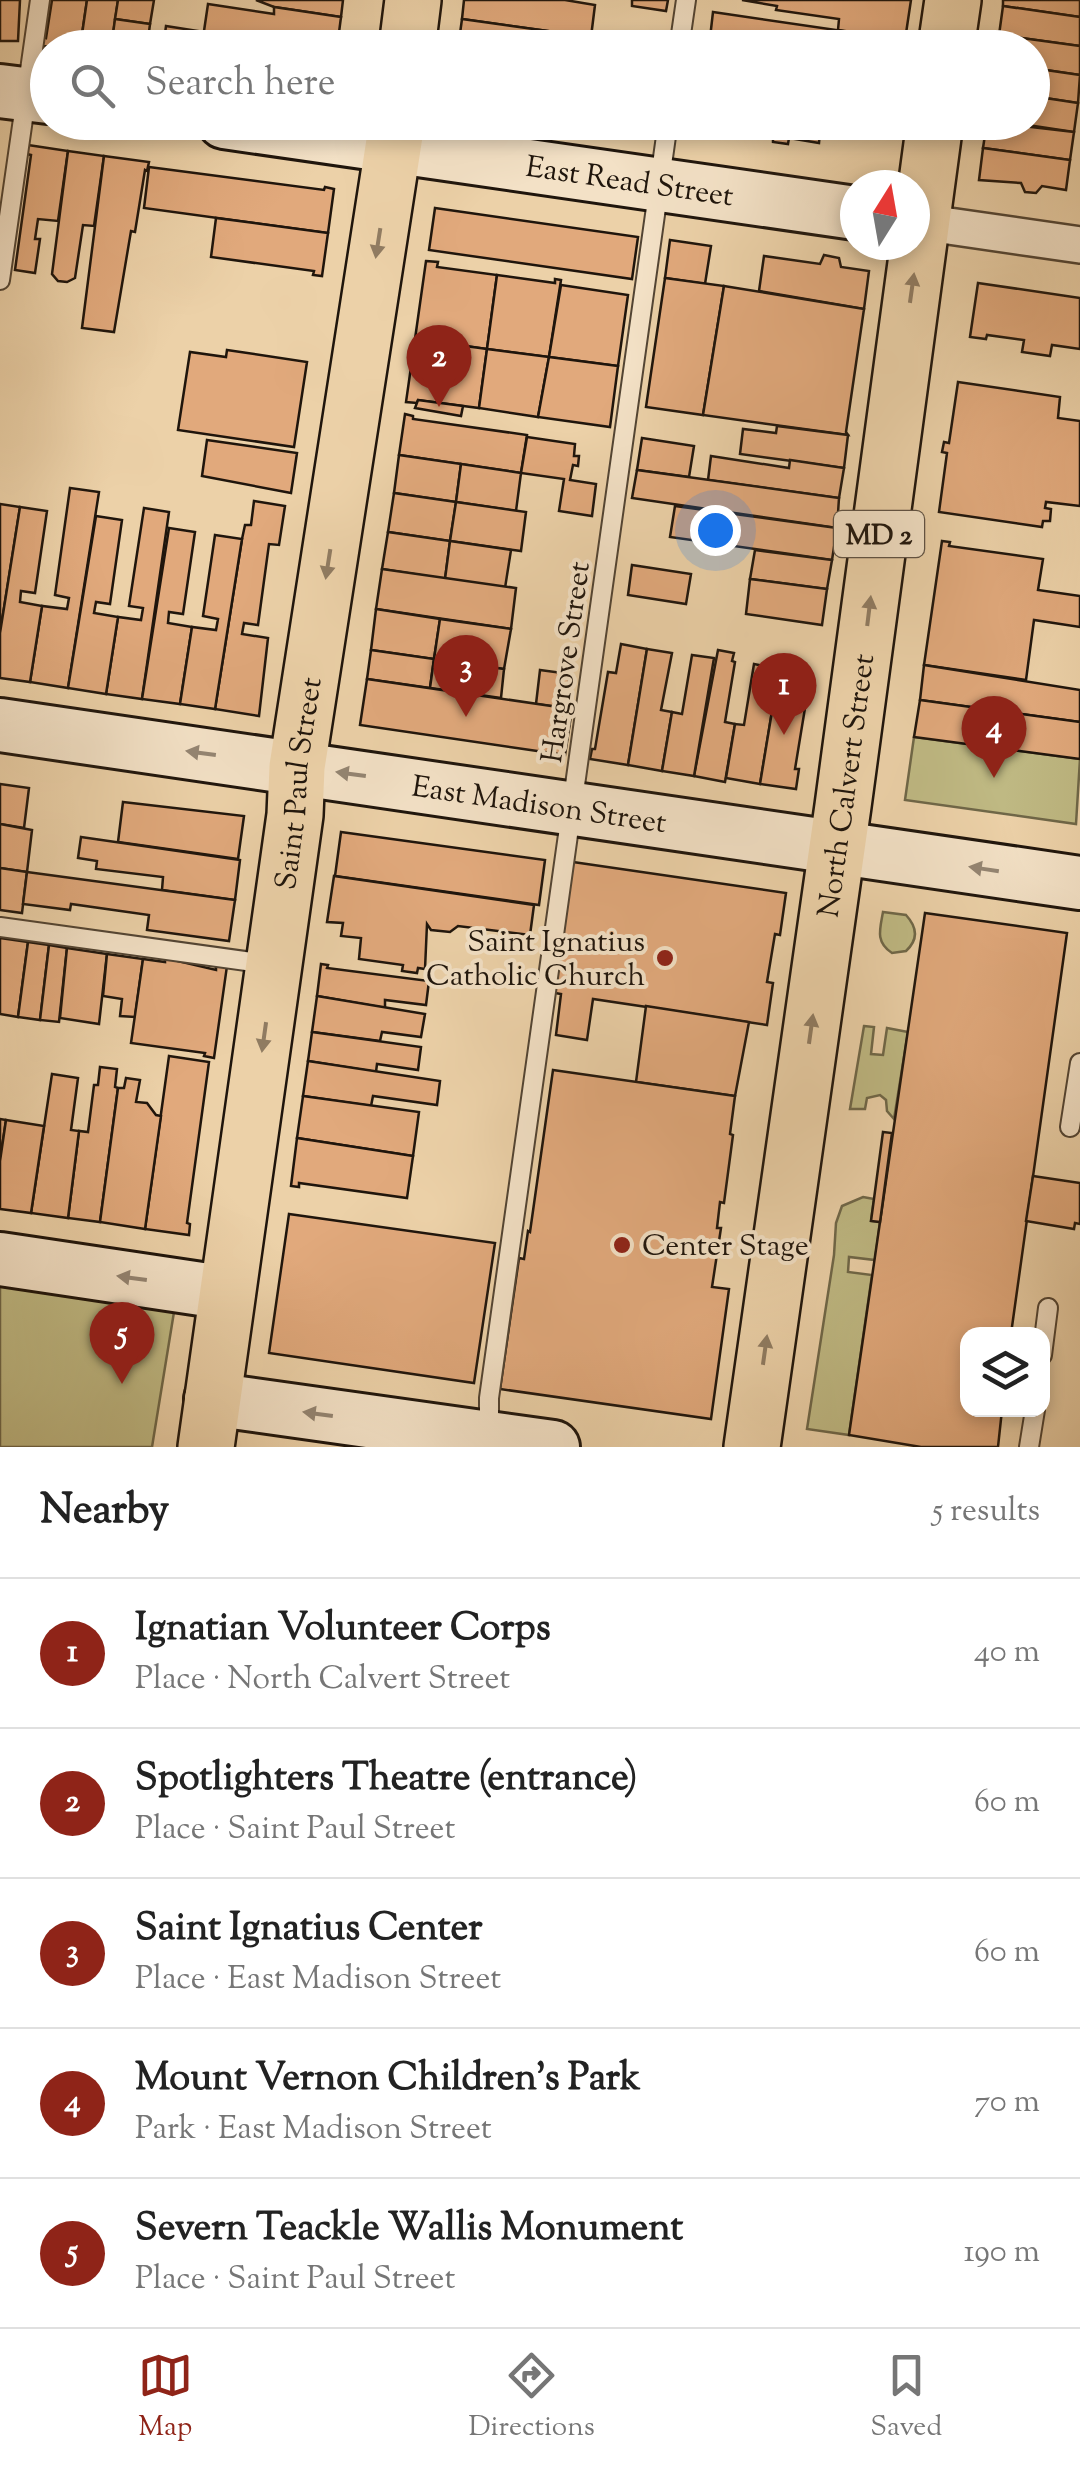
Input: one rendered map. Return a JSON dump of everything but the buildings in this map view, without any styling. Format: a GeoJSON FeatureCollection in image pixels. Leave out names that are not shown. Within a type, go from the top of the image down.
{"type":"FeatureCollection","features":[{"type":"Feature","properties":{"kind":"main road"},"geometry":{"type":"LineString","coordinates":[[409,30],[413,0]]}},
{"type":"Feature","properties":{"kind":"main road"},"geometry":{"type":"LineString","coordinates":[[949,30],[953,0]]}},
{"type":"Feature","properties":{"kind":"main road","name":"Saint Paul Street"},"geometry":{"type":"LineString","coordinates":[[209,1423],[295,815],[297,766],[394,140]]}},
{"type":"Feature","properties":{"kind":"main road","name":"North Calvert Street"},"geometry":{"type":"LineString","coordinates":[[927,170],[932,140]]}},
{"type":"Feature","properties":{"kind":"main road","name":"North Calvert Street"},"geometry":{"type":"LineString","coordinates":[[752,1447],[913,260]]}},
{"type":"Feature","properties":{"kind":"street","name":"East Read Street"},"geometry":{"type":"LineString","coordinates":[[421,140],[659,185],[840,211]]}},
{"type":"Feature","properties":{"kind":"street"},"geometry":{"type":"LineString","coordinates":[[930,224],[1080,244]]}},
{"type":"Feature","properties":{"kind":"street","name":"East Madison Street"},"geometry":{"type":"LineString","coordinates":[[0,724],[1080,884]]}},
{"type":"Feature","properties":{"kind":"street"},"geometry":{"type":"LineString","coordinates":[[0,1259],[228,1293]]}},
{"type":"Feature","properties":{"kind":"street"},"geometry":{"type":"LineString","coordinates":[[209,1423],[553,1447]]}},
{"type":"Feature","properties":{"kind":"lane"},"geometry":{"type":"LineString","coordinates":[[35,30],[40,0]]}},
{"type":"Feature","properties":{"kind":"lane"},"geometry":{"type":"LineString","coordinates":[[682,30],[686,0]]}},
{"type":"Feature","properties":{"kind":"lane"},"geometry":{"type":"LineString","coordinates":[[0,280],[30,63]]}},
{"type":"Feature","properties":{"kind":"lane","name":"Hargrove Street"},"geometry":{"type":"LineString","coordinates":[[489,1442],[489,1398],[665,140]]}},
{"type":"Feature","properties":{"kind":"lane"},"geometry":{"type":"LineString","coordinates":[[0,927],[274,965]]}},
{"type":"Feature","properties":{"kind":"lane"},"geometry":{"type":"LineString","coordinates":[[1070,1127],[1080,1063]]}},
{"type":"Feature","properties":{"kind":"lane"},"geometry":{"type":"LineString","coordinates":[[1046,1327],[1048,1308]]}},
{"type":"Feature","properties":{"kind":"lane"},"geometry":{"type":"LineString","coordinates":[[1030,1447],[1034,1417]]}},
{"type":"Feature","properties":{"kind":"shaded area"},"geometry":{"type":"Polygon","coordinates":[[[914,737],[1080,759],[1076,824],[905,800],[914,737]]]}},
{"type":"Feature","properties":{"kind":"shaded area"},"geometry":{"type":"Polygon","coordinates":[[[883,912],[906,915],[912,924],[915,938],[906,951],[892,953],[883,944],[883,912]]]}},
{"type":"Feature","properties":{"kind":"shaded area"},"geometry":{"type":"Polygon","coordinates":[[[864,1026],[874,1027],[871,1054],[883,1055],[887,1028],[908,1032],[894,1119],[880,1095],[867,1098],[865,1109],[850,1109],[864,1026]]]}},
{"type":"Feature","properties":{"kind":"shaded area"},"geometry":{"type":"Polygon","coordinates":[[[863,1197],[874,1199],[871,1221],[880,1222],[875,1260],[849,1257],[848,1272],[872,1275],[849,1435],[807,1429],[836,1223],[842,1206],[863,1197]]]}},
{"type":"Feature","properties":{"kind":"shaded area"},"geometry":{"type":"Polygon","coordinates":[[[0,1286],[174,1312],[152,1447],[0,1447],[0,1286]]]}},
{"type":"Feature","properties":{"kind":"place","name":"Spotlighters Theatre (entrance)"},"geometry":{"type":"Point","coordinates":[439,407]}},
{"type":"Feature","properties":{"kind":"place","name":"Saint Ignatius Center"},"geometry":{"type":"Point","coordinates":[466,717]}},
{"type":"Feature","properties":{"kind":"place","name":"Ignatian Volunteer Corps"},"geometry":{"type":"Point","coordinates":[784,735]}},
{"type":"Feature","properties":{"kind":"place","name":"Mount Vernon Children's Park"},"geometry":{"type":"Point","coordinates":[994,778]}},
{"type":"Feature","properties":{"kind":"place","name":"Saint Ignatius Catholic Church"},"geometry":{"type":"Point","coordinates":[665,958]}},
{"type":"Feature","properties":{"kind":"place","name":"Center Stage"},"geometry":{"type":"Point","coordinates":[622,1245]}},
{"type":"Feature","properties":{"kind":"place","name":"Severn Teackle Wallis Monument"},"geometry":{"type":"Point","coordinates":[122,1384]}}]}
